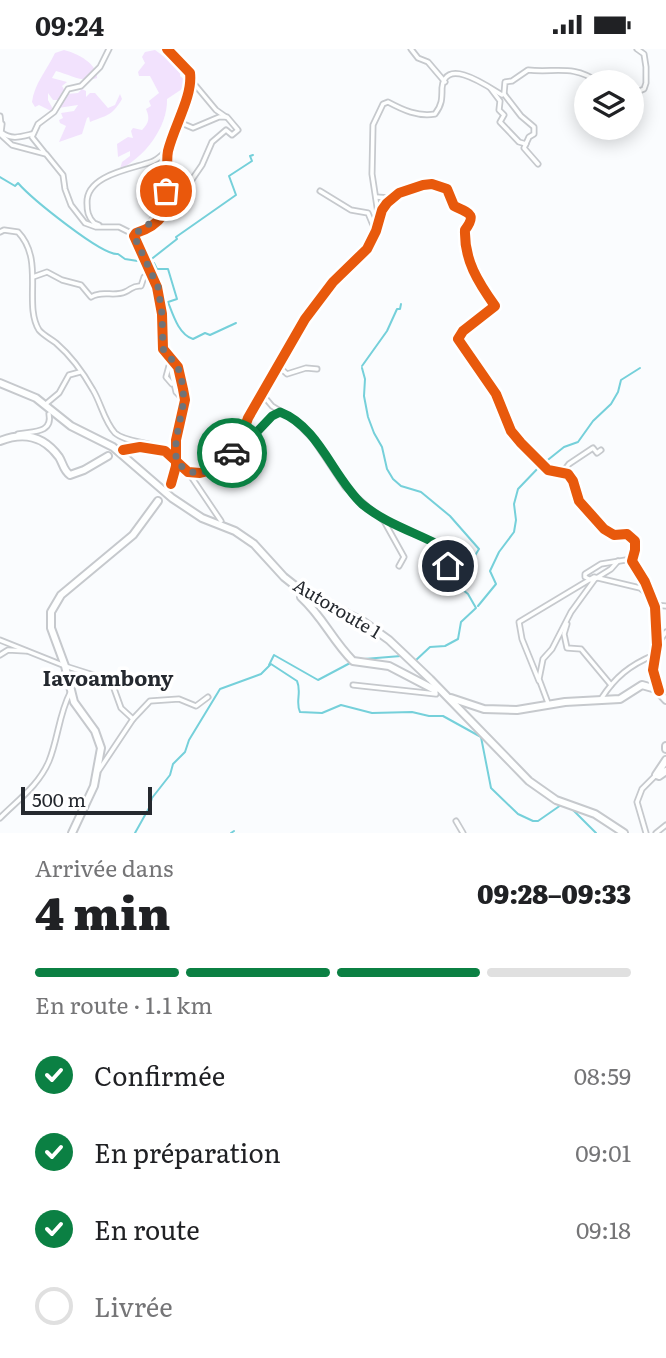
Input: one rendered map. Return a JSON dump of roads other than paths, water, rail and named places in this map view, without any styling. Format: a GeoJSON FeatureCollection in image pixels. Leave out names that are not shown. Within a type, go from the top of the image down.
{"type":"FeatureCollection","features":[{"type":"Feature","properties":{"kind":"street"},"geometry":{"type":"LineString","coordinates":[[0,116],[1,132],[9,137],[32,134],[39,122],[54,112],[68,89],[82,85],[98,69],[109,49]]}},
{"type":"Feature","properties":{"kind":"street"},"geometry":{"type":"LineString","coordinates":[[135,234],[147,227],[164,200],[164,166],[182,107],[190,94],[190,73],[165,49]]}},
{"type":"Feature","properties":{"kind":"street"},"geometry":{"type":"LineString","coordinates":[[411,49],[418,58],[428,62],[445,82]]}},
{"type":"Feature","properties":{"kind":"street"},"geometry":{"type":"LineString","coordinates":[[637,49],[644,54],[644,89]]}},
{"type":"Feature","properties":{"kind":"street"},"geometry":{"type":"LineString","coordinates":[[504,94],[505,82],[512,81],[528,70],[542,72],[563,69],[574,72]]}},
{"type":"Feature","properties":{"kind":"street"},"geometry":{"type":"LineString","coordinates":[[379,222],[372,174],[373,125],[383,104],[388,102],[423,115],[435,114],[443,98],[442,87],[452,75],[463,74],[476,78],[504,94],[521,116],[534,127],[534,134],[523,148],[538,164]]}},
{"type":"Feature","properties":{"kind":"street"},"geometry":{"type":"LineString","coordinates":[[165,209],[180,197],[202,165],[212,142],[226,130],[232,135],[237,132],[236,127],[216,110],[196,86]]}},
{"type":"Feature","properties":{"kind":"street"},"geometry":{"type":"LineString","coordinates":[[490,87],[500,101],[499,110],[504,115],[500,122],[519,142],[526,143]]}},
{"type":"Feature","properties":{"kind":"street"},"geometry":{"type":"LineString","coordinates":[[177,121],[193,128],[219,117],[227,117]]}},
{"type":"Feature","properties":{"kind":"street"},"geometry":{"type":"LineString","coordinates":[[0,134],[12,145],[44,152]]}},
{"type":"Feature","properties":{"kind":"street"},"geometry":{"type":"LineString","coordinates":[[32,134],[63,176],[67,194],[79,217],[93,226],[119,227],[135,234],[158,287],[163,349],[178,367],[184,400],[176,440],[175,474],[170,484]]}},
{"type":"Feature","properties":{"kind":"street"},"geometry":{"type":"LineString","coordinates":[[135,234],[149,228],[163,215],[170,189],[168,154]]}},
{"type":"Feature","properties":{"kind":"street"},"geometry":{"type":"LineString","coordinates":[[108,226],[90,220],[87,198],[90,188],[118,171],[155,161],[168,154]]}},
{"type":"Feature","properties":{"kind":"street"},"geometry":{"type":"LineString","coordinates":[[237,450],[248,418],[277,365],[327,288],[367,249],[382,210],[399,193],[432,184],[447,189],[454,206],[470,215],[472,221],[465,230],[467,258],[495,307],[463,331],[458,339],[496,394],[511,431],[548,470],[571,478],[579,501],[601,526],[611,533],[627,534],[635,541],[632,559],[654,605],[657,645]]}},
{"type":"Feature","properties":{"kind":"street"},"geometry":{"type":"LineString","coordinates":[[320,191],[351,211],[368,213],[376,231]]}},
{"type":"Feature","properties":{"kind":"street"},"geometry":{"type":"LineString","coordinates":[[376,197],[393,198]]}},
{"type":"Feature","properties":{"kind":"street"},"geometry":{"type":"LineString","coordinates":[[0,232],[14,230],[22,236],[30,255],[33,306],[38,328],[80,372],[94,391],[115,432],[126,438],[157,445],[169,455],[188,472],[221,521]]}},
{"type":"Feature","properties":{"kind":"street"},"geometry":{"type":"LineString","coordinates":[[33,277],[47,272],[62,280],[81,285],[91,297],[96,293],[125,292],[136,285],[141,286],[145,277],[151,273]]}},
{"type":"Feature","properties":{"kind":"street"},"geometry":{"type":"LineString","coordinates":[[168,355],[174,387],[178,397],[184,400]]}},
{"type":"Feature","properties":{"kind":"street"},"geometry":{"type":"LineString","coordinates":[[277,365],[287,374],[306,368],[317,369]]}},
{"type":"Feature","properties":{"kind":"street"},"geometry":{"type":"LineString","coordinates":[[47,403],[59,393],[69,375],[80,372]]}},
{"type":"Feature","properties":{"kind":"street","name":"Autoroute 1"},"geometry":{"type":"LineString","coordinates":[[0,384],[36,398],[71,426],[113,447],[172,498],[202,518],[235,531],[254,544],[284,577],[303,592],[372,628],[389,640],[541,791],[556,800],[595,814],[622,833]]}},
{"type":"Feature","properties":{"kind":"street"},"geometry":{"type":"LineString","coordinates":[[262,394],[306,432],[345,487],[380,518],[443,547],[449,554],[448,566]]}},
{"type":"Feature","properties":{"kind":"street"},"geometry":{"type":"LineString","coordinates":[[188,472],[212,470],[272,416],[280,412]]}},
{"type":"Feature","properties":{"kind":"street"},"geometry":{"type":"LineString","coordinates":[[0,441],[47,427],[49,414]]}},
{"type":"Feature","properties":{"kind":"street"},"geometry":{"type":"LineString","coordinates":[[18,434],[31,436],[57,454],[70,475],[108,456]]}},
{"type":"Feature","properties":{"kind":"street"},"geometry":{"type":"LineString","coordinates":[[123,450],[147,447],[165,451],[169,455]]}},
{"type":"Feature","properties":{"kind":"street"},"geometry":{"type":"LineString","coordinates":[[562,473],[569,464],[593,448],[597,453],[601,450]]}},
{"type":"Feature","properties":{"kind":"street"},"geometry":{"type":"LineString","coordinates":[[98,771],[101,743],[76,707],[51,628],[53,606],[61,595],[133,535],[158,501]]}},
{"type":"Feature","properties":{"kind":"street"},"geometry":{"type":"LineString","coordinates":[[380,518],[404,557],[399,566]]}},
{"type":"Feature","properties":{"kind":"street"},"geometry":{"type":"LineString","coordinates":[[591,580],[585,575],[589,570],[601,564],[632,559]]}},
{"type":"Feature","properties":{"kind":"street"},"geometry":{"type":"LineString","coordinates":[[549,705],[518,624],[611,569],[618,561]]}},
{"type":"Feature","properties":{"kind":"street"},"geometry":{"type":"LineString","coordinates":[[598,576],[640,588],[651,597]]}},
{"type":"Feature","properties":{"kind":"street"},"geometry":{"type":"LineString","coordinates":[[539,681],[542,662],[591,580]]}},
{"type":"Feature","properties":{"kind":"street"},"geometry":{"type":"LineString","coordinates":[[301,597],[317,611],[323,624],[353,661],[389,666],[435,690],[436,694],[353,685]]}},
{"type":"Feature","properties":{"kind":"street"},"geometry":{"type":"LineString","coordinates":[[654,605],[666,606]]}},
{"type":"Feature","properties":{"kind":"street"},"geometry":{"type":"LineString","coordinates":[[568,619],[564,634],[566,648],[581,649],[611,685]]}},
{"type":"Feature","properties":{"kind":"street"},"geometry":{"type":"LineString","coordinates":[[666,632],[657,645],[653,670],[659,691],[666,700]]}},
{"type":"Feature","properties":{"kind":"street"},"geometry":{"type":"LineString","coordinates":[[0,640],[106,679],[112,683],[121,708],[133,719]]}},
{"type":"Feature","properties":{"kind":"street"},"geometry":{"type":"LineString","coordinates":[[0,655],[8,650],[28,651]]}},
{"type":"Feature","properties":{"kind":"street"},"geometry":{"type":"LineString","coordinates":[[600,701],[611,685],[632,665],[654,655]]}},
{"type":"Feature","properties":{"kind":"street"},"geometry":{"type":"LineString","coordinates":[[451,698],[494,711],[620,699],[642,685],[659,691]]}},
{"type":"Feature","properties":{"kind":"street"},"geometry":{"type":"LineString","coordinates":[[0,818],[31,789],[47,765],[71,691]]}},
{"type":"Feature","properties":{"kind":"street"},"geometry":{"type":"LineString","coordinates":[[72,833],[98,771],[133,719],[150,701],[179,699],[196,706],[208,697]]}},
{"type":"Feature","properties":{"kind":"street"},"geometry":{"type":"LineString","coordinates":[[646,833],[637,802],[642,789],[666,761]]}},
{"type":"Feature","properties":{"kind":"street"},"geometry":{"type":"LineString","coordinates":[[656,775],[666,771]]}},
{"type":"Feature","properties":{"kind":"street"},"geometry":{"type":"LineString","coordinates":[[456,821],[463,833]]}},
{"type":"Feature","properties":{"kind":"street"},"geometry":{"type":"LineString","coordinates":[[656,833],[666,825]]}},
{"type":"Feature","properties":{"kind":"waterway"},"geometry":{"type":"LineString","coordinates":[[149,261],[177,239],[176,237],[236,195],[229,176],[252,161],[250,156],[253,155]]}},
{"type":"Feature","properties":{"kind":"waterway"},"geometry":{"type":"LineString","coordinates":[[0,177],[15,186],[18,183],[51,213],[97,246],[125,259],[144,262]]}},
{"type":"Feature","properties":{"kind":"waterway"},"geometry":{"type":"LineString","coordinates":[[149,266],[154,263],[157,269],[168,269],[177,299],[168,302],[177,324],[188,337],[193,339],[205,333],[210,335],[236,323]]}},
{"type":"Feature","properties":{"kind":"waterway"},"geometry":{"type":"LineString","coordinates":[[362,366],[387,331],[401,304]]}},
{"type":"Feature","properties":{"kind":"waterway"},"geometry":{"type":"LineString","coordinates":[[362,368],[368,417],[393,479],[401,486],[421,492],[450,516],[479,549],[466,570],[469,575],[458,586],[468,594],[476,608],[461,622],[458,639],[445,646],[430,647],[415,661]]}},
{"type":"Feature","properties":{"kind":"waterway"},"geometry":{"type":"LineString","coordinates":[[544,463],[564,447],[578,442],[593,421],[611,404],[621,380],[640,368]]}},
{"type":"Feature","properties":{"kind":"waterway"},"geometry":{"type":"LineString","coordinates":[[478,606],[496,584],[490,571],[499,552],[514,532],[514,504],[518,489],[541,465]]}},
{"type":"Feature","properties":{"kind":"waterway"},"geometry":{"type":"LineString","coordinates":[[269,665],[274,655],[318,680],[352,662]]}},
{"type":"Feature","properties":{"kind":"waterway"},"geometry":{"type":"LineString","coordinates":[[364,659],[401,656]]}},
{"type":"Feature","properties":{"kind":"waterway"},"geometry":{"type":"LineString","coordinates":[[135,833],[152,798],[170,775],[173,764],[185,752],[189,740],[220,689],[261,674],[271,664],[297,681],[300,712],[322,713],[341,705],[372,713],[412,712],[443,716],[481,737],[491,788],[518,814],[538,821],[561,805],[572,809],[596,833]]}},
{"type":"Feature","properties":{"kind":"district","name":"Iavoambony"},"geometry":{"type":"Point","coordinates":[108,679]}}]}
